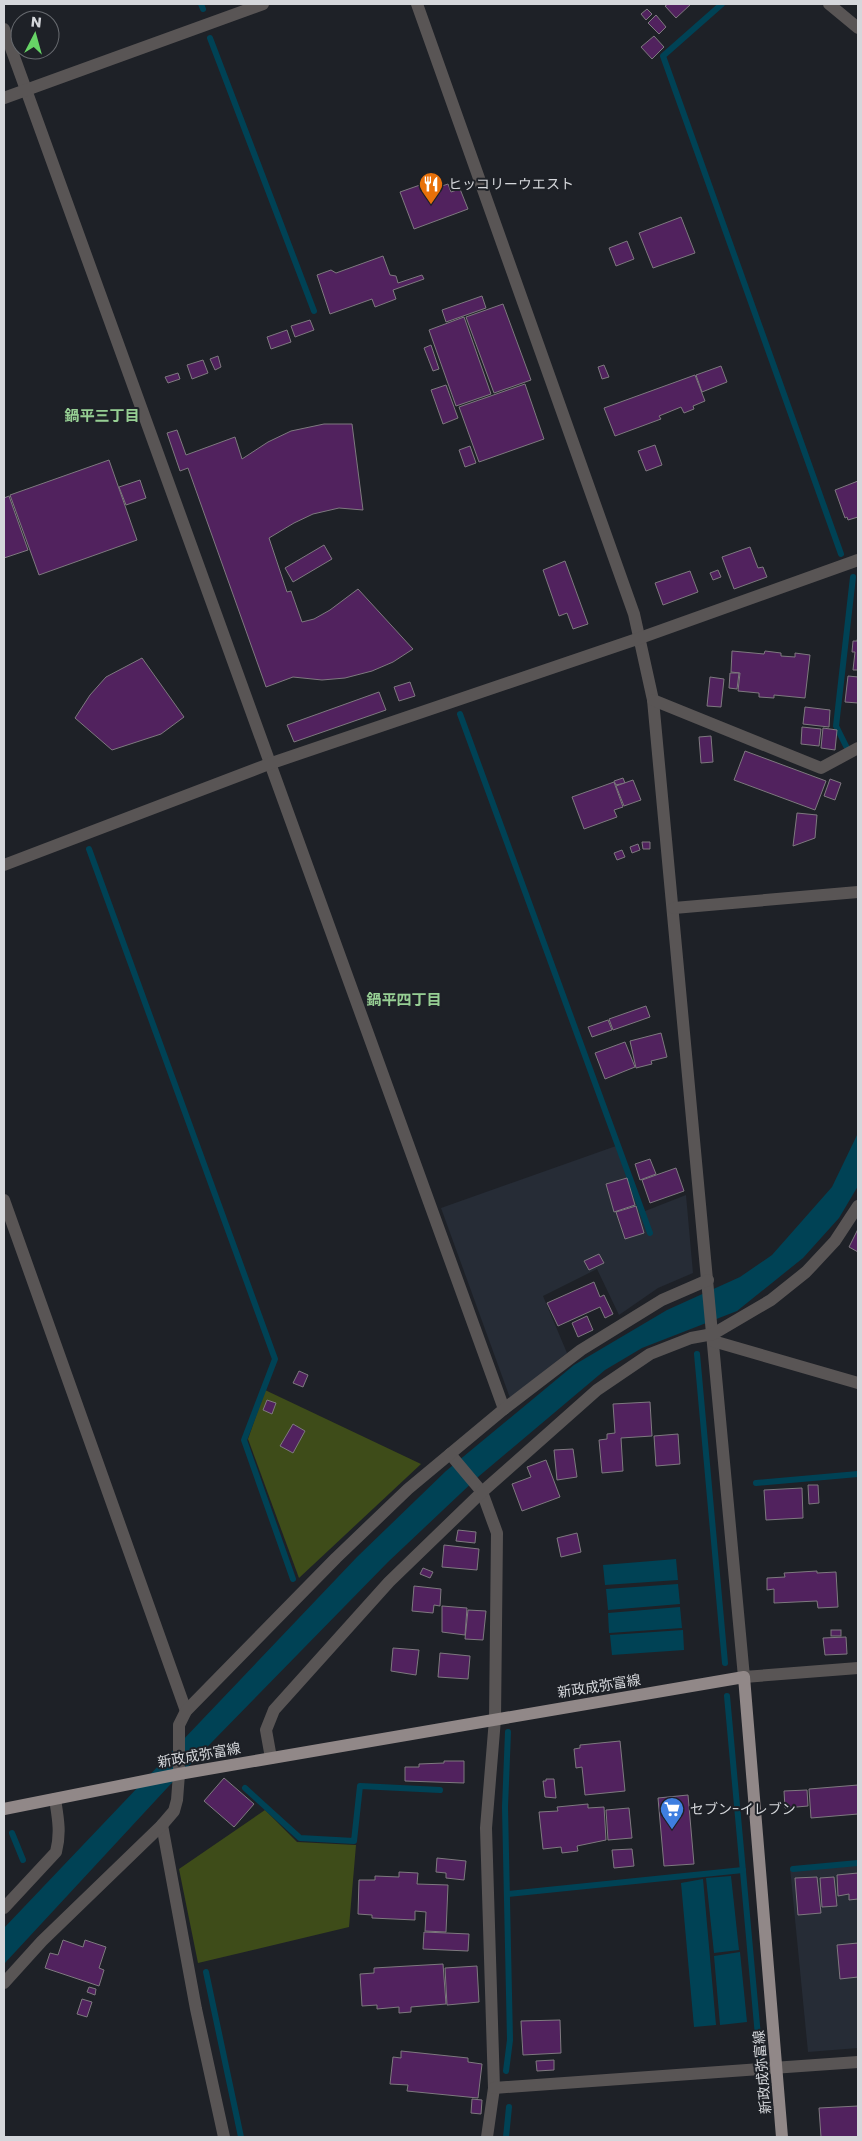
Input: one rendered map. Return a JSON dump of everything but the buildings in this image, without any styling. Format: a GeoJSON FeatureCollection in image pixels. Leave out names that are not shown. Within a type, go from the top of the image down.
{"type":"FeatureCollection","features":[{"type":"Feature","properties":{"kind":"main road","name":"新政成弥富線"},"geometry":{"type":"LineString","coordinates":[[4,1809],[137,1781],[744,1677],[782,2137]]}},
{"type":"Feature","properties":{"kind":"street"},"geometry":{"type":"LineString","coordinates":[[4,98],[263,4]]}},
{"type":"Feature","properties":{"kind":"street"},"geometry":{"type":"LineString","coordinates":[[417,4],[631,604],[653,700],[674,908],[744,1677],[858,1668]]}},
{"type":"Feature","properties":{"kind":"street"},"geometry":{"type":"LineString","coordinates":[[828,4],[858,28]]}},
{"type":"Feature","properties":{"kind":"street"},"geometry":{"type":"LineString","coordinates":[[4,29],[504,1409]]}},
{"type":"Feature","properties":{"kind":"street"},"geometry":{"type":"LineString","coordinates":[[4,865],[269,764],[640,638],[858,560]]}},
{"type":"Feature","properties":{"kind":"street"},"geometry":{"type":"LineString","coordinates":[[653,700],[821,768],[858,748]]}},
{"type":"Feature","properties":{"kind":"street"},"geometry":{"type":"LineString","coordinates":[[674,908],[858,892]]}},
{"type":"Feature","properties":{"kind":"street"},"geometry":{"type":"LineString","coordinates":[[4,1200],[186,1711]]}},
{"type":"Feature","properties":{"kind":"street"},"geometry":{"type":"LineString","coordinates":[[271,1758],[266,1730],[274,1710],[388,1582],[478,1488],[604,1385],[650,1354],[691,1338],[713,1333],[771,1300],[806,1272],[836,1241],[858,1206]]}},
{"type":"Feature","properties":{"kind":"street"},"geometry":{"type":"LineString","coordinates":[[4,1983],[42,1941],[162,1825],[174,1811],[179,1774],[178,1725],[186,1711],[336,1558],[408,1489],[452,1457],[504,1409],[580,1350],[662,1300],[709,1285]]}},
{"type":"Feature","properties":{"kind":"street"},"geometry":{"type":"LineString","coordinates":[[713,1333],[858,1383]]}},
{"type":"Feature","properties":{"kind":"street"},"geometry":{"type":"LineString","coordinates":[[452,1457],[478,1488],[497,1534],[494,1719],[486,1828],[494,2088],[487,2137]]}},
{"type":"Feature","properties":{"kind":"street"},"geometry":{"type":"LineString","coordinates":[[4,1908],[56,1852],[59,1840],[59,1824],[54,1799]]}},
{"type":"Feature","properties":{"kind":"street"},"geometry":{"type":"LineString","coordinates":[[162,1825],[196,2009],[224,2137]]}},
{"type":"Feature","properties":{"kind":"street"},"geometry":{"type":"LineString","coordinates":[[494,2088],[858,2062]]}},
{"type":"Feature","properties":{"kind":"shaded area"},"geometry":{"type":"Polygon","coordinates":[[[616,1146],[640,1213],[686,1195],[693,1273],[658,1288],[619,1315],[597,1269],[543,1296],[567,1353],[510,1398],[441,1208],[616,1146]]]}},
{"type":"Feature","properties":{"kind":"shaded area"},"geometry":{"type":"Polygon","coordinates":[[[858,1862],[858,2048],[808,2052],[790,1868],[858,1862]]]}},
{"type":"Feature","properties":{"kind":"green space"},"geometry":{"type":"Polygon","coordinates":[[[265,1390],[421,1464],[299,1578],[248,1439],[265,1390]]]}},
{"type":"Feature","properties":{"kind":"green space"},"geometry":{"type":"Polygon","coordinates":[[[265,1810],[297,1842],[356,1845],[349,1927],[198,1963],[179,1869],[265,1810]]]}},
{"type":"Feature","properties":{"kind":"water"},"geometry":{"type":"Polygon","coordinates":[[[858,1133],[858,1186],[839,1218],[803,1258],[737,1311],[642,1348],[605,1370],[478,1477],[388,1562],[168,1787],[4,1964],[4,1928],[357,1557],[446,1471],[574,1365],[667,1310],[740,1277],[772,1255],[832,1187],[858,1133]]]}},
{"type":"Feature","properties":{"kind":"water"},"geometry":{"type":"Polygon","coordinates":[[[676,1559],[678,1580],[605,1585],[603,1565],[676,1559]]]}},
{"type":"Feature","properties":{"kind":"water"},"geometry":{"type":"Polygon","coordinates":[[[678,1584],[680,1604],[608,1610],[606,1589],[678,1584]]]}},
{"type":"Feature","properties":{"kind":"water"},"geometry":{"type":"Polygon","coordinates":[[[680,1607],[682,1628],[609,1633],[608,1613],[680,1607]]]}},
{"type":"Feature","properties":{"kind":"water"},"geometry":{"type":"Polygon","coordinates":[[[683,1630],[684,1650],[612,1655],[610,1635],[683,1630]]]}},
{"type":"Feature","properties":{"kind":"water"},"geometry":{"type":"Polygon","coordinates":[[[731,1876],[739,1950],[714,1953],[706,1878],[731,1876]]]}},
{"type":"Feature","properties":{"kind":"water"},"geometry":{"type":"Polygon","coordinates":[[[703,1879],[716,2025],[694,2027],[681,1883],[703,1879]]]}},
{"type":"Feature","properties":{"kind":"water"},"geometry":{"type":"Polygon","coordinates":[[[740,1952],[747,2022],[720,2025],[714,1956],[740,1952]]]}},
{"type":"Feature","properties":{"kind":"waterway"},"geometry":{"type":"LineString","coordinates":[[201,4],[203,9]]}},
{"type":"Feature","properties":{"kind":"waterway"},"geometry":{"type":"LineString","coordinates":[[722,4],[663,56],[841,554]]}},
{"type":"Feature","properties":{"kind":"waterway"},"geometry":{"type":"LineString","coordinates":[[210,38],[314,311]]}},
{"type":"Feature","properties":{"kind":"waterway"},"geometry":{"type":"LineString","coordinates":[[847,748],[836,726],[853,577]]}},
{"type":"Feature","properties":{"kind":"waterway"},"geometry":{"type":"LineString","coordinates":[[460,714],[650,1233]]}},
{"type":"Feature","properties":{"kind":"waterway"},"geometry":{"type":"LineString","coordinates":[[89,849],[275,1359],[244,1440],[293,1579]]}},
{"type":"Feature","properties":{"kind":"waterway"},"geometry":{"type":"LineString","coordinates":[[697,1354],[725,1663]]}},
{"type":"Feature","properties":{"kind":"waterway"},"geometry":{"type":"LineString","coordinates":[[756,1483],[858,1474]]}},
{"type":"Feature","properties":{"kind":"waterway"},"geometry":{"type":"LineString","coordinates":[[727,1696],[760,2058]]}},
{"type":"Feature","properties":{"kind":"waterway"},"geometry":{"type":"LineString","coordinates":[[506,2071],[510,2040],[505,1807],[508,1732]]}},
{"type":"Feature","properties":{"kind":"waterway"},"geometry":{"type":"LineString","coordinates":[[245,1788],[300,1838],[354,1841],[360,1786],[440,1790]]}},
{"type":"Feature","properties":{"kind":"waterway"},"geometry":{"type":"LineString","coordinates":[[12,1833],[23,1860]]}},
{"type":"Feature","properties":{"kind":"waterway"},"geometry":{"type":"LineString","coordinates":[[793,1869],[858,1863]]}},
{"type":"Feature","properties":{"kind":"waterway"},"geometry":{"type":"LineString","coordinates":[[507,1894],[743,1870]]}},
{"type":"Feature","properties":{"kind":"waterway"},"geometry":{"type":"LineString","coordinates":[[206,1972],[241,2137]]}},
{"type":"Feature","properties":{"kind":"waterway"},"geometry":{"type":"LineString","coordinates":[[506,2137],[509,2107]]}},
{"type":"Feature","properties":{"kind":"place","name":"ヒッコリーウエスト"},"geometry":{"type":"Point","coordinates":[431,205]}},
{"type":"Feature","properties":{"kind":"place","name":"セブン-イレブン"},"geometry":{"type":"Point","coordinates":[672,1830]}},
{"type":"Feature","properties":{"kind":"district","name":"鍋平三丁目"},"geometry":{"type":"Point","coordinates":[102,415]}},
{"type":"Feature","properties":{"kind":"district","name":"鍋平四丁目"},"geometry":{"type":"Point","coordinates":[404,999]}}]}
